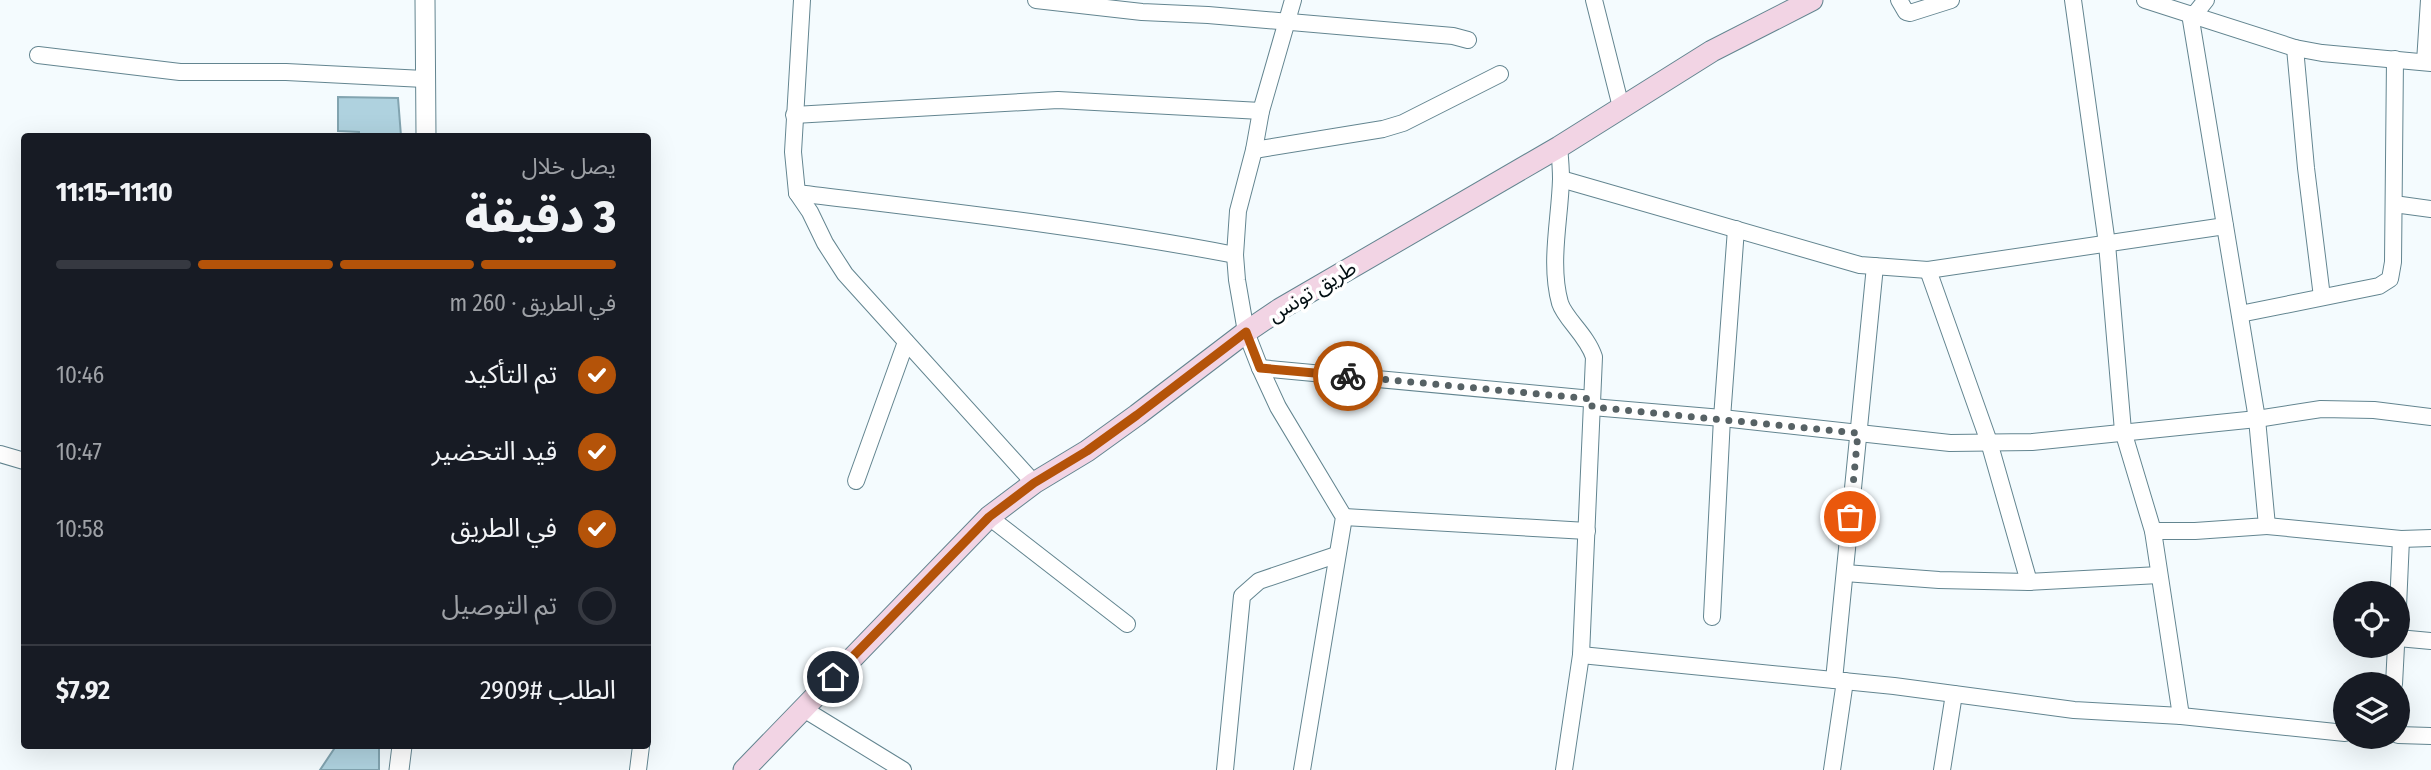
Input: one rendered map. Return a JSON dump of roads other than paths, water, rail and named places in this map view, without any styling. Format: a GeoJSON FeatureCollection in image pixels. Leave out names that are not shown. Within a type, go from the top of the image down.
{"type":"FeatureCollection","features":[{"type":"Feature","properties":{"kind":"main road","name":"طريق تونس"},"geometry":{"type":"LineString","coordinates":[[744,770],[989,517],[1034,483],[1087,451],[1246,332],[1353,265],[1559,146],[1712,51],[1801,3]]}},
{"type":"Feature","properties":{"kind":"street"},"geometry":{"type":"LineString","coordinates":[[425,0],[426,133]]}},
{"type":"Feature","properties":{"kind":"street"},"geometry":{"type":"LineString","coordinates":[[802,0],[793,152],[797,193],[810,212],[824,243],[845,274],[1034,483]]}},
{"type":"Feature","properties":{"kind":"street"},"geometry":{"type":"LineString","coordinates":[[1036,0],[1142,12],[1453,36],[1468,40]]}},
{"type":"Feature","properties":{"kind":"street"},"geometry":{"type":"LineString","coordinates":[[1293,0],[1261,111],[1238,211],[1235,255],[1246,332],[1260,368],[1278,407],[1344,517],[1302,770]]}},
{"type":"Feature","properties":{"kind":"street"},"geometry":{"type":"LineString","coordinates":[[1594,0],[1621,107]]}},
{"type":"Feature","properties":{"kind":"street"},"geometry":{"type":"LineString","coordinates":[[1899,0],[1906,12],[1910,13],[1951,0]]}},
{"type":"Feature","properties":{"kind":"street"},"geometry":{"type":"LineString","coordinates":[[2073,0],[2107,244],[2123,431],[2152,531],[2181,716]]}},
{"type":"Feature","properties":{"kind":"street"},"geometry":{"type":"LineString","coordinates":[[2145,0],[2295,48],[2428,63],[2429,0]]}},
{"type":"Feature","properties":{"kind":"street"},"geometry":{"type":"LineString","coordinates":[[2192,14],[2206,0]]}},
{"type":"Feature","properties":{"kind":"street"},"geometry":{"type":"LineString","coordinates":[[2192,14],[2257,419],[2267,526]]}},
{"type":"Feature","properties":{"kind":"street"},"geometry":{"type":"LineString","coordinates":[[2295,48],[2322,297]]}},
{"type":"Feature","properties":{"kind":"street"},"geometry":{"type":"LineString","coordinates":[[38,55],[180,72],[286,72],[424,79]]}},
{"type":"Feature","properties":{"kind":"street"},"geometry":{"type":"LineString","coordinates":[[2239,314],[2379,286],[2390,279],[2393,262],[2395,59]]}},
{"type":"Feature","properties":{"kind":"street"},"geometry":{"type":"LineString","coordinates":[[1254,150],[1403,123],[1500,74]]}},
{"type":"Feature","properties":{"kind":"street"},"geometry":{"type":"LineString","coordinates":[[794,115],[1058,100],[1261,111]]}},
{"type":"Feature","properties":{"kind":"street"},"geometry":{"type":"LineString","coordinates":[[1559,146],[1561,179],[1557,271],[1560,304],[1590,345],[1594,357],[1581,655],[1564,770]]}},
{"type":"Feature","properties":{"kind":"street"},"geometry":{"type":"LineString","coordinates":[[1561,179],[1860,265],[1928,270],[2225,226]]}},
{"type":"Feature","properties":{"kind":"street"},"geometry":{"type":"LineString","coordinates":[[797,193],[1028,221],[1159,240],[1235,255]]}},
{"type":"Feature","properties":{"kind":"street"},"geometry":{"type":"LineString","coordinates":[[2394,204],[2431,209]]}},
{"type":"Feature","properties":{"kind":"street"},"geometry":{"type":"LineString","coordinates":[[1712,617],[1722,418],[1736,229]]}},
{"type":"Feature","properties":{"kind":"street"},"geometry":{"type":"LineString","coordinates":[[1832,770],[1840,680],[1844,573],[1875,266]]}},
{"type":"Feature","properties":{"kind":"street"},"geometry":{"type":"LineString","coordinates":[[1928,270],[1989,442],[2029,582]]}},
{"type":"Feature","properties":{"kind":"street"},"geometry":{"type":"LineString","coordinates":[[856,481],[906,342]]}},
{"type":"Feature","properties":{"kind":"street"},"geometry":{"type":"LineString","coordinates":[[1260,368],[1950,443],[2032,442],[2320,410],[2374,410],[2431,416]]}},
{"type":"Feature","properties":{"kind":"street"},"geometry":{"type":"LineString","coordinates":[[0,454],[21,460]]}},
{"type":"Feature","properties":{"kind":"street"},"geometry":{"type":"LineString","coordinates":[[989,517],[1127,624]]}},
{"type":"Feature","properties":{"kind":"street"},"geometry":{"type":"LineString","coordinates":[[1344,517],[1587,531]]}},
{"type":"Feature","properties":{"kind":"street"},"geometry":{"type":"LineString","coordinates":[[2152,531],[2267,526],[2401,539],[2431,538]]}},
{"type":"Feature","properties":{"kind":"street"},"geometry":{"type":"LineString","coordinates":[[2399,581],[2401,539]]}},
{"type":"Feature","properties":{"kind":"street"},"geometry":{"type":"LineString","coordinates":[[1225,770],[1242,596],[1259,581],[1336,555]]}},
{"type":"Feature","properties":{"kind":"street"},"geometry":{"type":"LineString","coordinates":[[1844,573],[1939,580],[2029,582],[2159,575]]}},
{"type":"Feature","properties":{"kind":"street"},"geometry":{"type":"LineString","coordinates":[[2410,639],[2431,641]]}},
{"type":"Feature","properties":{"kind":"street"},"geometry":{"type":"LineString","coordinates":[[1581,655],[1840,680],[2074,710],[2181,716],[2333,732]]}},
{"type":"Feature","properties":{"kind":"street"},"geometry":{"type":"LineString","coordinates":[[1942,770],[1954,694]]}},
{"type":"Feature","properties":{"kind":"street"},"geometry":{"type":"LineString","coordinates":[[802,708],[903,770]]}},
{"type":"Feature","properties":{"kind":"street"},"geometry":{"type":"LineString","coordinates":[[2410,735],[2431,736]]}},
{"type":"Feature","properties":{"kind":"street"},"geometry":{"type":"LineString","coordinates":[[399,770],[402,749]]}},
{"type":"Feature","properties":{"kind":"street"},"geometry":{"type":"LineString","coordinates":[[638,770],[641,749]]}}]}
